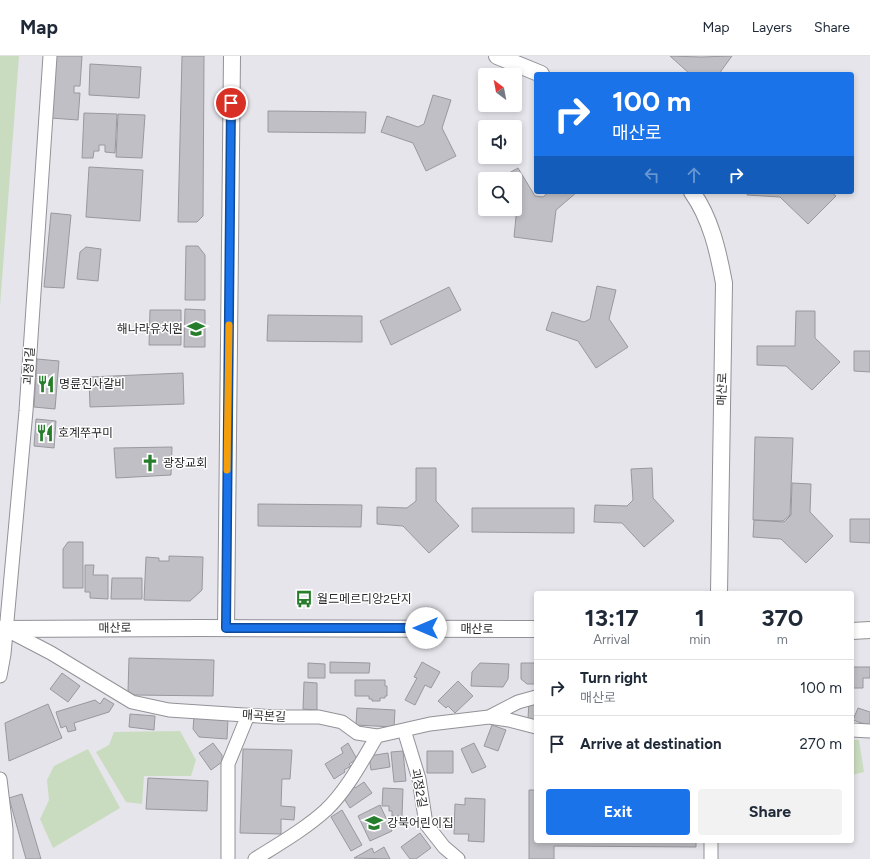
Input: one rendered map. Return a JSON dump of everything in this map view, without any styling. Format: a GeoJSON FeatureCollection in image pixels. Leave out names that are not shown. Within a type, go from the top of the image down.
{"type":"FeatureCollection","features":[{"type":"Feature","properties":{"kind":"street","name":"괴정1길"},"geometry":{"type":"LineString","coordinates":[[0,676],[4,654],[2,629],[26,411],[50,56]]}},
{"type":"Feature","properties":{"kind":"street"},"geometry":{"type":"LineString","coordinates":[[226,628],[232,56]]}},
{"type":"Feature","properties":{"kind":"street"},"geometry":{"type":"LineString","coordinates":[[497,56],[536,72]]}},
{"type":"Feature","properties":{"kind":"street","name":"매산로"},"geometry":{"type":"LineString","coordinates":[[693,194],[710,226],[719,252],[724,283],[719,591]]}},
{"type":"Feature","properties":{"kind":"street","name":"매산로"},"geometry":{"type":"LineString","coordinates":[[2,629],[534,629]]}},
{"type":"Feature","properties":{"kind":"street","name":"매곡본길"},"geometry":{"type":"LineString","coordinates":[[2,629],[51,653],[132,702],[169,710],[248,715],[319,717],[342,722],[356,733],[377,736],[430,724],[489,717],[534,726]]}},
{"type":"Feature","properties":{"kind":"street"},"geometry":{"type":"LineString","coordinates":[[854,631],[870,630]]}},
{"type":"Feature","properties":{"kind":"street"},"geometry":{"type":"LineString","coordinates":[[489,717],[518,702],[534,698]]}},
{"type":"Feature","properties":{"kind":"street"},"geometry":{"type":"LineString","coordinates":[[228,859],[228,764],[248,715]]}},
{"type":"Feature","properties":{"kind":"street","name":"괴정2길"},"geometry":{"type":"LineString","coordinates":[[404,730],[420,779],[426,824],[444,847],[458,859]]}},
{"type":"Feature","properties":{"kind":"street"},"geometry":{"type":"LineString","coordinates":[[854,730],[870,731]]}},
{"type":"Feature","properties":{"kind":"street"},"geometry":{"type":"LineString","coordinates":[[255,859],[288,838],[326,809],[354,775],[377,736]]}},
{"type":"Feature","properties":{"kind":"street"},"geometry":{"type":"LineString","coordinates":[[0,779],[6,830],[6,859]]}},
{"type":"Feature","properties":{"kind":"street"},"geometry":{"type":"LineString","coordinates":[[711,843],[711,859]]}},
{"type":"Feature","properties":{"kind":"green space"},"geometry":{"type":"Polygon","coordinates":[[[0,56],[19,56],[0,306],[0,56]]]}},
{"type":"Feature","properties":{"kind":"green space"},"geometry":{"type":"Polygon","coordinates":[[[180,731],[196,760],[191,776],[144,776],[142,804],[126,802],[96,752],[109,745],[114,732],[180,731]]]}},
{"type":"Feature","properties":{"kind":"green space"},"geometry":{"type":"Polygon","coordinates":[[[854,740],[859,740],[864,772],[854,774],[854,740]]]}},
{"type":"Feature","properties":{"kind":"green space"},"geometry":{"type":"Polygon","coordinates":[[[88,749],[120,808],[53,848],[40,819],[49,800],[47,780],[54,766],[88,749]]]}},
{"type":"Feature","properties":{"kind":"building"},"geometry":{"type":"Polygon","coordinates":[[[55,56],[82,56],[80,86],[74,86],[74,93],[80,93],[78,120],[51,118],[55,56]]]}},
{"type":"Feature","properties":{"kind":"building"},"geometry":{"type":"Polygon","coordinates":[[[182,56],[204,56],[203,216],[197,222],[178,222],[182,56]]]}},
{"type":"Feature","properties":{"kind":"building"},"geometry":{"type":"Polygon","coordinates":[[[670,56],[732,56],[721,72],[688,72],[670,56]]]}},
{"type":"Feature","properties":{"kind":"building"},"geometry":{"type":"Polygon","coordinates":[[[90,64],[141,67],[139,98],[89,95],[90,64]]]}},
{"type":"Feature","properties":{"kind":"building"},"geometry":{"type":"Polygon","coordinates":[[[433,95],[451,100],[442,128],[456,156],[426,171],[413,143],[381,132],[387,116],[418,127],[424,124],[433,95]]]}},
{"type":"Feature","properties":{"kind":"building"},"geometry":{"type":"Polygon","coordinates":[[[268,111],[366,112],[365,133],[268,132],[268,111]]]}},
{"type":"Feature","properties":{"kind":"building"},"geometry":{"type":"Polygon","coordinates":[[[84,113],[117,114],[115,153],[105,152],[105,145],[99,145],[99,151],[94,151],[93,158],[82,158],[84,113]]]}},
{"type":"Feature","properties":{"kind":"building"},"geometry":{"type":"Polygon","coordinates":[[[118,114],[145,115],[142,158],[116,157],[118,114]]]}},
{"type":"Feature","properties":{"kind":"building"},"geometry":{"type":"Polygon","coordinates":[[[89,167],[143,170],[140,221],[86,217],[89,167]]]}},
{"type":"Feature","properties":{"kind":"building"},"geometry":{"type":"Polygon","coordinates":[[[518,168],[520,172],[511,172],[518,168]]]}},
{"type":"Feature","properties":{"kind":"building"},"geometry":{"type":"Polygon","coordinates":[[[522,175],[535,196],[543,197],[547,194],[575,194],[556,210],[552,242],[514,237],[516,216],[522,216],[522,175]]]}},
{"type":"Feature","properties":{"kind":"building"},"geometry":{"type":"Polygon","coordinates":[[[834,194],[836,196],[808,224],[780,197],[747,195],[834,194]]]}},
{"type":"Feature","properties":{"kind":"building"},"geometry":{"type":"Polygon","coordinates":[[[51,213],[71,215],[64,288],[44,287],[51,213]]]}},
{"type":"Feature","properties":{"kind":"building"},"geometry":{"type":"Polygon","coordinates":[[[186,246],[198,246],[205,255],[205,300],[185,300],[186,246]]]}},
{"type":"Feature","properties":{"kind":"building"},"geometry":{"type":"Polygon","coordinates":[[[86,247],[101,249],[98,281],[77,279],[80,252],[86,247]]]}},
{"type":"Feature","properties":{"kind":"building"},"geometry":{"type":"Polygon","coordinates":[[[597,286],[616,290],[609,319],[628,347],[596,368],[578,341],[546,330],[552,312],[584,322],[590,319],[597,286]]]}},
{"type":"Feature","properties":{"kind":"building"},"geometry":{"type":"Polygon","coordinates":[[[449,287],[461,310],[391,345],[380,321],[449,287]]]}},
{"type":"Feature","properties":{"kind":"building"},"geometry":{"type":"Polygon","coordinates":[[[185,309],[205,310],[205,347],[184,347],[185,309]]]}},
{"type":"Feature","properties":{"kind":"building"},"geometry":{"type":"Polygon","coordinates":[[[150,310],[181,310],[181,345],[149,345],[150,310]]]}},
{"type":"Feature","properties":{"kind":"building"},"geometry":{"type":"Polygon","coordinates":[[[796,311],[815,311],[815,338],[840,362],[812,390],[786,366],[757,365],[757,346],[795,346],[796,311]]]}},
{"type":"Feature","properties":{"kind":"building"},"geometry":{"type":"Polygon","coordinates":[[[268,315],[362,316],[362,342],[267,341],[268,315]]]}},
{"type":"Feature","properties":{"kind":"building"},"geometry":{"type":"Polygon","coordinates":[[[854,351],[870,351],[870,372],[854,371],[854,351]]]}},
{"type":"Feature","properties":{"kind":"building","name":"명륜진사갈비"},"geometry":{"type":"Polygon","coordinates":[[[37,359],[59,361],[55,409],[34,407],[37,359]]]}},
{"type":"Feature","properties":{"kind":"building"},"geometry":{"type":"Polygon","coordinates":[[[183,373],[184,404],[90,407],[89,377],[183,373]]]}},
{"type":"Feature","properties":{"kind":"building","name":"호계쭈꾸미"},"geometry":{"type":"Polygon","coordinates":[[[36,419],[56,421],[54,448],[34,446],[36,419]]]}},
{"type":"Feature","properties":{"kind":"building"},"geometry":{"type":"Polygon","coordinates":[[[755,437],[793,438],[790,515],[783,521],[753,520],[755,437]]]}},
{"type":"Feature","properties":{"kind":"building"},"geometry":{"type":"Polygon","coordinates":[[[172,447],[171,475],[116,478],[114,448],[172,447]]]}},
{"type":"Feature","properties":{"kind":"building"},"geometry":{"type":"Polygon","coordinates":[[[416,468],[436,468],[436,501],[459,526],[429,553],[403,526],[377,524],[377,507],[407,508],[416,501],[416,468]]]}},
{"type":"Feature","properties":{"kind":"building"},"geometry":{"type":"Polygon","coordinates":[[[652,468],[653,498],[674,521],[644,547],[622,523],[594,522],[595,505],[627,506],[633,500],[631,469],[652,468]]]}},
{"type":"Feature","properties":{"kind":"building"},"geometry":{"type":"Polygon","coordinates":[[[792,483],[811,484],[810,512],[833,536],[806,563],[781,539],[753,537],[754,520],[784,522],[791,515],[792,483]]]}},
{"type":"Feature","properties":{"kind":"building"},"geometry":{"type":"Polygon","coordinates":[[[258,504],[362,505],[361,527],[258,526],[258,504]]]}},
{"type":"Feature","properties":{"kind":"building"},"geometry":{"type":"Polygon","coordinates":[[[472,508],[574,508],[574,533],[472,532],[472,508]]]}},
{"type":"Feature","properties":{"kind":"building"},"geometry":{"type":"Polygon","coordinates":[[[850,519],[870,519],[870,543],[850,542],[850,519]]]}},
{"type":"Feature","properties":{"kind":"building"},"geometry":{"type":"Polygon","coordinates":[[[68,542],[83,542],[83,588],[63,588],[63,549],[68,542]]]}},
{"type":"Feature","properties":{"kind":"building"},"geometry":{"type":"Polygon","coordinates":[[[169,556],[203,557],[202,590],[190,601],[144,600],[146,557],[159,558],[159,561],[169,561],[169,556]]]}},
{"type":"Feature","properties":{"kind":"building"},"geometry":{"type":"Polygon","coordinates":[[[85,565],[94,565],[93,575],[108,575],[108,599],[90,598],[90,592],[85,592],[85,565]]]}},
{"type":"Feature","properties":{"kind":"building"},"geometry":{"type":"Polygon","coordinates":[[[112,578],[142,578],[142,599],[111,599],[112,578]]]}},
{"type":"Feature","properties":{"kind":"building"},"geometry":{"type":"Polygon","coordinates":[[[129,658],[214,660],[213,696],[134,695],[128,691],[129,658]]]}},
{"type":"Feature","properties":{"kind":"building"},"geometry":{"type":"Polygon","coordinates":[[[330,662],[370,663],[369,673],[330,673],[330,662]]]}},
{"type":"Feature","properties":{"kind":"building"},"geometry":{"type":"Polygon","coordinates":[[[422,662],[440,672],[431,688],[425,685],[415,705],[405,700],[417,678],[414,677],[422,662]]]}},
{"type":"Feature","properties":{"kind":"building"},"geometry":{"type":"Polygon","coordinates":[[[308,663],[325,664],[325,678],[308,678],[308,663]]]}},
{"type":"Feature","properties":{"kind":"building"},"geometry":{"type":"Polygon","coordinates":[[[480,663],[509,664],[508,679],[503,687],[471,686],[472,672],[480,663]]]}},
{"type":"Feature","properties":{"kind":"building"},"geometry":{"type":"Polygon","coordinates":[[[521,663],[534,663],[534,684],[527,684],[521,679],[521,663]]]}},
{"type":"Feature","properties":{"kind":"building"},"geometry":{"type":"Polygon","coordinates":[[[854,667],[870,667],[870,678],[863,678],[863,688],[854,688],[854,667]]]}},
{"type":"Feature","properties":{"kind":"building"},"geometry":{"type":"Polygon","coordinates":[[[62,673],[80,686],[68,702],[50,689],[62,673]]]}},
{"type":"Feature","properties":{"kind":"building"},"geometry":{"type":"Polygon","coordinates":[[[355,680],[385,680],[385,686],[387,686],[387,696],[385,696],[385,698],[380,698],[380,701],[372,701],[372,699],[369,699],[369,696],[355,696],[355,680]]]}},
{"type":"Feature","properties":{"kind":"building"},"geometry":{"type":"Polygon","coordinates":[[[458,681],[473,696],[455,713],[448,706],[446,708],[438,701],[458,681]]]}},
{"type":"Feature","properties":{"kind":"building"},"geometry":{"type":"Polygon","coordinates":[[[304,682],[317,683],[317,710],[303,709],[304,682]]]}},
{"type":"Feature","properties":{"kind":"building"},"geometry":{"type":"Polygon","coordinates":[[[104,698],[114,704],[109,712],[74,723],[76,730],[68,732],[66,726],[61,728],[56,712],[95,700],[100,704],[104,698]]]}},
{"type":"Feature","properties":{"kind":"building"},"geometry":{"type":"Polygon","coordinates":[[[529,700],[534,701],[534,720],[528,719],[529,700]]]}},
{"type":"Feature","properties":{"kind":"building"},"geometry":{"type":"Polygon","coordinates":[[[48,704],[62,738],[9,761],[5,723],[48,704]]]}},
{"type":"Feature","properties":{"kind":"building"},"geometry":{"type":"Polygon","coordinates":[[[357,708],[395,710],[394,727],[356,725],[357,708]]]}},
{"type":"Feature","properties":{"kind":"building"},"geometry":{"type":"Polygon","coordinates":[[[858,708],[870,712],[870,726],[854,720],[858,708]]]}},
{"type":"Feature","properties":{"kind":"building"},"geometry":{"type":"Polygon","coordinates":[[[130,714],[155,716],[154,730],[129,727],[130,714]]]}},
{"type":"Feature","properties":{"kind":"building"},"geometry":{"type":"Polygon","coordinates":[[[194,717],[228,718],[227,739],[199,737],[193,729],[194,717]]]}},
{"type":"Feature","properties":{"kind":"building"},"geometry":{"type":"Polygon","coordinates":[[[492,725],[506,730],[498,751],[484,746],[492,725]]]}},
{"type":"Feature","properties":{"kind":"building"},"geometry":{"type":"Polygon","coordinates":[[[213,743],[222,755],[222,762],[211,770],[199,753],[213,743]]]}},
{"type":"Feature","properties":{"kind":"building"},"geometry":{"type":"Polygon","coordinates":[[[348,743],[357,759],[349,764],[351,766],[344,770],[345,772],[334,779],[325,764],[343,753],[341,748],[348,743]]]}},
{"type":"Feature","properties":{"kind":"building"},"geometry":{"type":"Polygon","coordinates":[[[474,743],[486,767],[472,773],[461,749],[474,743]]]}},
{"type":"Feature","properties":{"kind":"building"},"geometry":{"type":"Polygon","coordinates":[[[243,749],[292,750],[290,779],[282,779],[281,806],[295,807],[294,820],[281,819],[281,834],[240,833],[243,749]]]}},
{"type":"Feature","properties":{"kind":"building"},"geometry":{"type":"Polygon","coordinates":[[[403,751],[406,781],[394,782],[391,752],[403,751]]]}},
{"type":"Feature","properties":{"kind":"building"},"geometry":{"type":"Polygon","coordinates":[[[427,751],[453,751],[453,773],[427,773],[427,751]]]}},
{"type":"Feature","properties":{"kind":"building"},"geometry":{"type":"Polygon","coordinates":[[[388,753],[390,767],[371,770],[369,756],[388,753]]]}},
{"type":"Feature","properties":{"kind":"building"},"geometry":{"type":"Polygon","coordinates":[[[148,778],[208,781],[207,811],[146,809],[148,778]]]}},
{"type":"Feature","properties":{"kind":"building"},"geometry":{"type":"Polygon","coordinates":[[[364,782],[372,793],[350,808],[343,797],[353,784],[355,788],[364,782]]]}},
{"type":"Feature","properties":{"kind":"building"},"geometry":{"type":"Polygon","coordinates":[[[383,788],[403,789],[402,816],[392,816],[392,811],[389,811],[389,806],[382,806],[383,788]]]}},
{"type":"Feature","properties":{"kind":"building"},"geometry":{"type":"Polygon","coordinates":[[[529,790],[534,790],[534,843],[696,843],[696,847],[554,846],[554,859],[529,859],[529,790]]]}},
{"type":"Feature","properties":{"kind":"building"},"geometry":{"type":"Polygon","coordinates":[[[22,794],[41,859],[26,859],[9,798],[22,794]]]}},
{"type":"Feature","properties":{"kind":"building"},"geometry":{"type":"Polygon","coordinates":[[[465,798],[485,799],[484,842],[468,841],[469,834],[454,834],[455,804],[465,805],[465,798]]]}},
{"type":"Feature","properties":{"kind":"building"},"geometry":{"type":"Polygon","coordinates":[[[380,805],[392,831],[370,841],[358,816],[380,805]]]}},
{"type":"Feature","properties":{"kind":"building"},"geometry":{"type":"Polygon","coordinates":[[[342,810],[362,845],[351,851],[331,817],[342,810]]]}},
{"type":"Feature","properties":{"kind":"building"},"geometry":{"type":"Polygon","coordinates":[[[420,833],[431,848],[416,859],[410,859],[401,847],[420,833]]]}},
{"type":"Feature","properties":{"kind":"building"},"geometry":{"type":"Polygon","coordinates":[[[384,847],[390,859],[354,858],[372,848],[374,853],[384,847]]]}},
{"type":"Feature","properties":{"kind":"slow traffic"},"geometry":{"type":"LineString","coordinates":[[227,470],[229,325]]}},
{"type":"Feature","properties":{"kind":"place","name":"해나라유치원"},"geometry":{"type":"Point","coordinates":[196,329]}},
{"type":"Feature","properties":{"kind":"place","name":"명륜진사갈비"},"geometry":{"type":"Point","coordinates":[46,384]}},
{"type":"Feature","properties":{"kind":"place","name":"호계쭈꾸미"},"geometry":{"type":"Point","coordinates":[45,433]}},
{"type":"Feature","properties":{"kind":"place","name":"광장교회"},"geometry":{"type":"Point","coordinates":[150,463]}},
{"type":"Feature","properties":{"kind":"place","name":"월드메르디앙2단지"},"geometry":{"type":"Point","coordinates":[304,599]}},
{"type":"Feature","properties":{"kind":"place","name":"강북어린이집"},"geometry":{"type":"Point","coordinates":[374,823]}},
{"type":"Feature","properties":{"kind":"route"},"geometry":{"type":"LineString","coordinates":[[231,103],[226,628],[426,628]]}}]}
